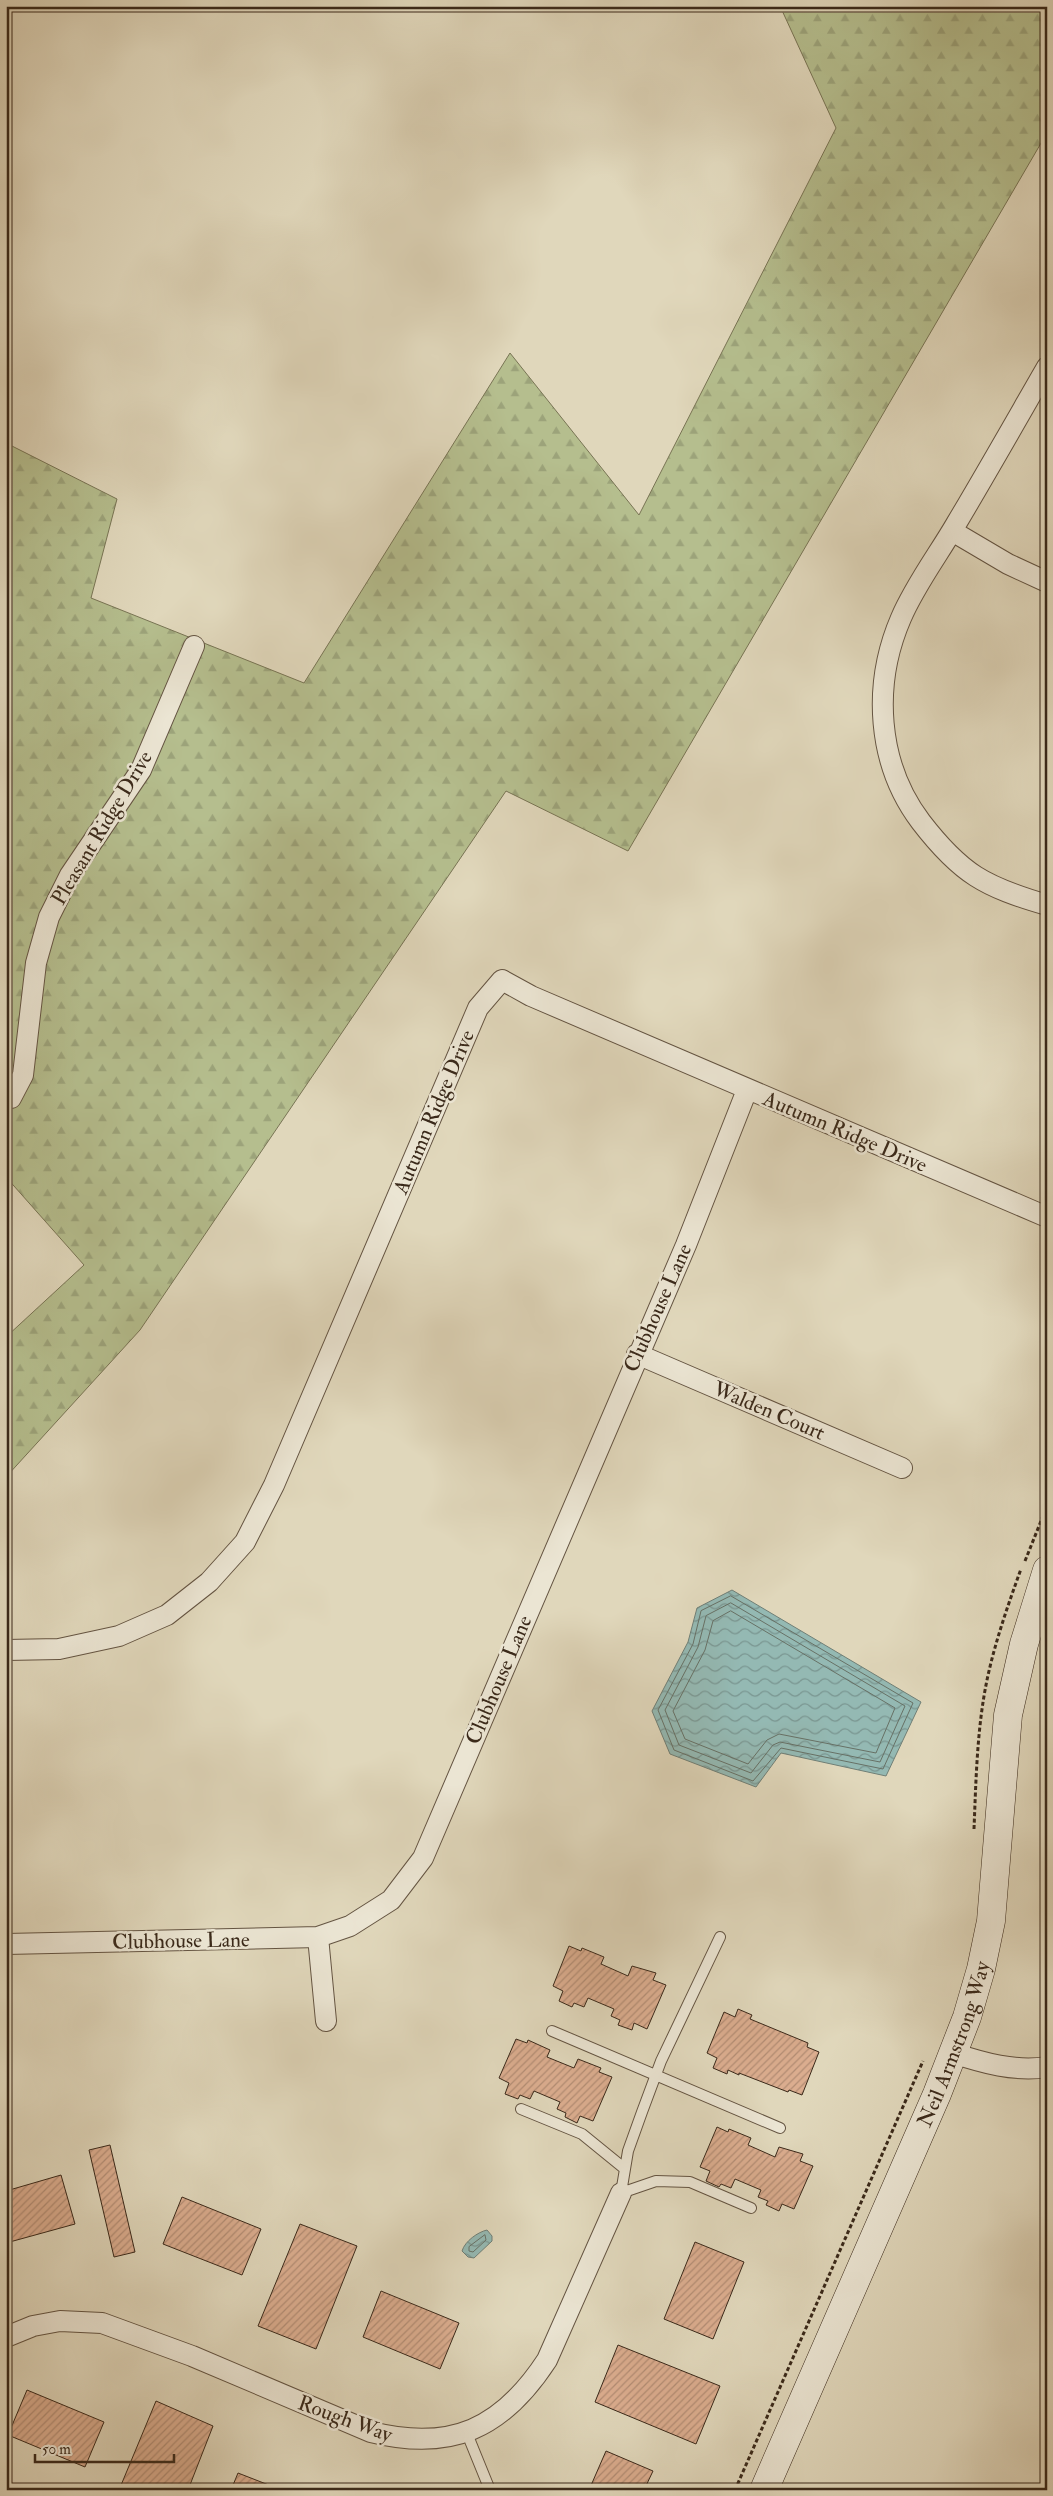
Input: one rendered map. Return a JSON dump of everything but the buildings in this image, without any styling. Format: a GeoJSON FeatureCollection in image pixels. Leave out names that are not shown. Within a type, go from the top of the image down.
{"type":"FeatureCollection","features":[{"type":"Feature","properties":{"kind":"main road","name":"Neil Armstrong Way"},"geometry":{"type":"LineString","coordinates":[[764,2490],[940,2053],[967,2017],[978,1979],[990,1921],[1008,1715],[1024,1644],[1047,1570]]}},
{"type":"Feature","properties":{"kind":"street"},"geometry":{"type":"LineString","coordinates":[[1047,367],[901,618],[884,674],[882,698],[884,732],[892,765],[913,811],[944,851],[987,884],[1047,905]]}},
{"type":"Feature","properties":{"kind":"street"},"geometry":{"type":"LineString","coordinates":[[952,531],[1008,564],[1047,582]]}},
{"type":"Feature","properties":{"kind":"street","name":"Pleasant Ridge Drive"},"geometry":{"type":"LineString","coordinates":[[6,1100],[11,1098],[23,1075],[36,963],[49,917],[70,875],[141,770],[194,646]]}},
{"type":"Feature","properties":{"kind":"street","name":"Autumn Ridge Drive"},"geometry":{"type":"LineString","coordinates":[[6,1650],[59,1649],[119,1636],[168,1616],[208,1582],[245,1542],[274,1486],[478,1008],[502,980],[531,996],[747,1090],[1047,1217]]}},
{"type":"Feature","properties":{"kind":"street","name":"Clubhouse Lane"},"geometry":{"type":"LineString","coordinates":[[6,1944],[318,1937],[350,1926],[391,1900],[423,1858],[637,1354],[686,1245],[747,1090]]}},
{"type":"Feature","properties":{"kind":"street","name":"Walden Court"},"geometry":{"type":"LineString","coordinates":[[637,1354],[902,1468]]}},
{"type":"Feature","properties":{"kind":"street"},"geometry":{"type":"LineString","coordinates":[[318,1937],[326,2021]]}},
{"type":"Feature","properties":{"kind":"street"},"geometry":{"type":"LineString","coordinates":[[940,2053],[991,2064],[1033,2069],[1047,2067]]}},
{"type":"Feature","properties":{"kind":"street","name":"Rough Way"},"geometry":{"type":"LineString","coordinates":[[6,2337],[33,2326],[60,2321],[102,2323],[192,2356],[371,2432],[398,2439],[425,2440],[452,2436],[478,2427],[513,2404],[542,2368],[622,2193]]}},
{"type":"Feature","properties":{"kind":"lane"},"geometry":{"type":"LineString","coordinates":[[720,1937],[656,2076],[631,2143],[622,2193],[656,2181],[690,2182],[751,2208]]}},
{"type":"Feature","properties":{"kind":"lane"},"geometry":{"type":"LineString","coordinates":[[552,2031],[780,2128]]}},
{"type":"Feature","properties":{"kind":"lane"},"geometry":{"type":"LineString","coordinates":[[521,2109],[582,2134],[625,2169]]}},
{"type":"Feature","properties":{"kind":"lane"},"geometry":{"type":"LineString","coordinates":[[466,2432],[490,2490]]}},
{"type":"Feature","properties":{"kind":"path"},"geometry":{"type":"LineString","coordinates":[[974,1835],[979,1747],[987,1681],[1001,1625],[1047,1506]]}},
{"type":"Feature","properties":{"kind":"path"},"geometry":{"type":"LineString","coordinates":[[735,2490],[940,2053]]}},
{"type":"Feature","properties":{"kind":"green space"},"geometry":{"type":"Polygon","coordinates":[[[780,6],[1047,6],[1047,137],[1044,138],[628,851],[506,791],[140,1330],[6,1477],[6,1337],[84,1265],[6,1177],[6,443],[117,499],[91,598],[304,683],[510,353],[639,515],[836,128],[780,6]]]}},
{"type":"Feature","properties":{"kind":"water"},"geometry":{"type":"Polygon","coordinates":[[[732,1590],[921,1702],[886,1776],[781,1753],[756,1787],[670,1754],[652,1711],[688,1642],[697,1608],[732,1590]]]}},
{"type":"Feature","properties":{"kind":"water"},"geometry":{"type":"Polygon","coordinates":[[[487,2230],[492,2236],[492,2241],[474,2258],[468,2257],[462,2251],[466,2244],[476,2235],[487,2230]]]}}]}
